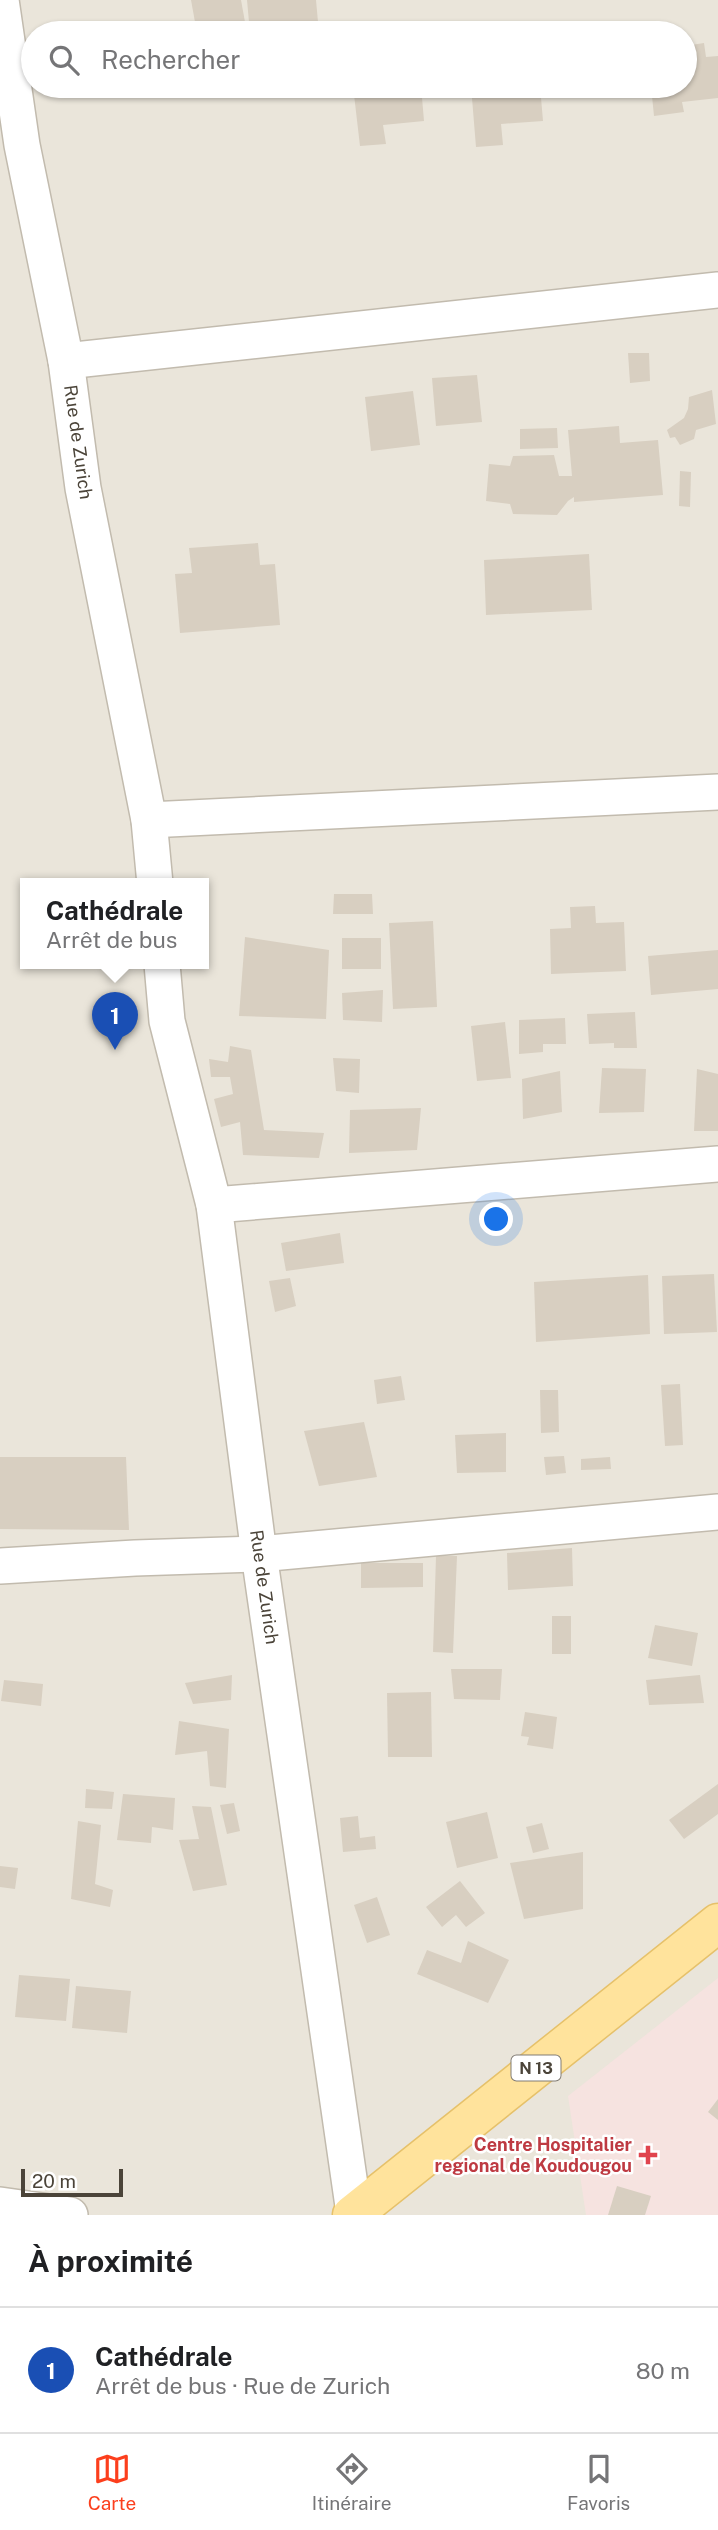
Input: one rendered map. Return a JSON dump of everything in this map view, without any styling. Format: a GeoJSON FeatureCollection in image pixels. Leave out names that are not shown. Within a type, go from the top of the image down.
{"type":"FeatureCollection","features":[{"type":"Feature","properties":{"kind":"main road","name":"N 13"},"geometry":{"type":"LineString","coordinates":[[355,2214],[718,1923]]}},
{"type":"Feature","properties":{"kind":"street","name":"Rue de Zurich"},"geometry":{"type":"LineString","coordinates":[[1,0],[22,145],[66,361],[83,488],[149,820],[154,878]]}},
{"type":"Feature","properties":{"kind":"street"},"geometry":{"type":"LineString","coordinates":[[66,361],[718,290]]}},
{"type":"Feature","properties":{"kind":"street"},"geometry":{"type":"LineString","coordinates":[[149,820],[718,792]]}},
{"type":"Feature","properties":{"kind":"street","name":"Rue de Zurich"},"geometry":{"type":"LineString","coordinates":[[162,969],[167,1021],[215,1205],[259,1554],[355,2214]]}},
{"type":"Feature","properties":{"kind":"street"},"geometry":{"type":"LineString","coordinates":[[215,1205],[718,1164]]}},
{"type":"Feature","properties":{"kind":"street"},"geometry":{"type":"LineString","coordinates":[[0,1566],[259,1554],[718,1513]]}},
{"type":"Feature","properties":{"kind":"street"},"geometry":{"type":"LineString","coordinates":[[0,2205],[69,2215]]}},
{"type":"Feature","properties":{"kind":"shaded area"},"geometry":{"type":"Polygon","coordinates":[[[0,0],[718,0],[718,2215],[0,2215],[0,0]]]}},
{"type":"Feature","properties":{"kind":"shaded area","name":"Centre Hospitalier regional de Koudougou"},"geometry":{"type":"Polygon","coordinates":[[[718,1978],[718,2215],[586,2215],[568,2096],[718,1978]]]}},
{"type":"Feature","properties":{"kind":"building"},"geometry":{"type":"Polygon","coordinates":[[[191,0],[241,0],[245,21],[195,21],[191,0]]]}},
{"type":"Feature","properties":{"kind":"building"},"geometry":{"type":"Polygon","coordinates":[[[247,0],[316,0],[318,21],[249,21],[247,0]]]}},
{"type":"Feature","properties":{"kind":"building"},"geometry":{"type":"Polygon","coordinates":[[[704,43],[706,57],[718,56],[718,98],[682,102],[684,112],[654,116],[652,98],[697,98],[697,44],[704,43]]]}},
{"type":"Feature","properties":{"kind":"building"},"geometry":{"type":"Polygon","coordinates":[[[354,98],[422,98],[424,121],[383,125],[386,144],[360,146],[354,98]]]}},
{"type":"Feature","properties":{"kind":"building"},"geometry":{"type":"Polygon","coordinates":[[[472,98],[541,98],[543,121],[501,124],[503,145],[476,147],[472,98]]]}},
{"type":"Feature","properties":{"kind":"building"},"geometry":{"type":"Polygon","coordinates":[[[628,353],[649,353],[650,381],[630,383],[628,353]]]}},
{"type":"Feature","properties":{"kind":"building"},"geometry":{"type":"Polygon","coordinates":[[[477,375],[482,422],[436,426],[432,378],[477,375]]]}},
{"type":"Feature","properties":{"kind":"building"},"geometry":{"type":"Polygon","coordinates":[[[712,390],[716,424],[696,430],[694,439],[680,445],[675,437],[670,438],[667,430],[684,418],[689,397],[712,390]]]}},
{"type":"Feature","properties":{"kind":"building"},"geometry":{"type":"Polygon","coordinates":[[[413,391],[420,445],[371,451],[365,397],[413,391]]]}},
{"type":"Feature","properties":{"kind":"building"},"geometry":{"type":"Polygon","coordinates":[[[619,426],[620,443],[658,440],[663,495],[574,502],[574,497],[557,515],[513,514],[510,504],[486,501],[489,464],[510,466],[513,456],[554,455],[559,476],[572,476],[568,430],[619,426]]]}},
{"type":"Feature","properties":{"kind":"building"},"geometry":{"type":"Polygon","coordinates":[[[557,428],[558,448],[520,449],[520,429],[557,428]]]}},
{"type":"Feature","properties":{"kind":"building"},"geometry":{"type":"Polygon","coordinates":[[[680,471],[691,472],[690,507],[679,506],[680,471]]]}},
{"type":"Feature","properties":{"kind":"building"},"geometry":{"type":"Polygon","coordinates":[[[258,543],[260,565],[275,564],[280,625],[180,633],[175,574],[192,573],[189,548],[258,543]]]}},
{"type":"Feature","properties":{"kind":"building"},"geometry":{"type":"Polygon","coordinates":[[[589,554],[592,610],[486,615],[484,560],[589,554]]]}},
{"type":"Feature","properties":{"kind":"building"},"geometry":{"type":"Polygon","coordinates":[[[334,894],[372,894],[373,914],[333,914],[334,894]]]}},
{"type":"Feature","properties":{"kind":"building"},"geometry":{"type":"Polygon","coordinates":[[[595,906],[596,923],[624,922],[626,971],[551,974],[550,929],[571,928],[570,907],[595,906]]]}},
{"type":"Feature","properties":{"kind":"building"},"geometry":{"type":"Polygon","coordinates":[[[433,921],[437,1007],[393,1009],[389,923],[433,921]]]}},
{"type":"Feature","properties":{"kind":"building"},"geometry":{"type":"Polygon","coordinates":[[[245,937],[329,950],[326,1019],[239,1016],[245,937]]]}},
{"type":"Feature","properties":{"kind":"building"},"geometry":{"type":"Polygon","coordinates":[[[342,938],[381,938],[381,969],[342,969],[342,938]]]}},
{"type":"Feature","properties":{"kind":"building"},"geometry":{"type":"Polygon","coordinates":[[[718,950],[718,989],[651,995],[648,956],[718,950]]]}},
{"type":"Feature","properties":{"kind":"building"},"geometry":{"type":"Polygon","coordinates":[[[383,990],[382,1022],[343,1020],[342,993],[383,990]]]}},
{"type":"Feature","properties":{"kind":"building"},"geometry":{"type":"Polygon","coordinates":[[[635,1012],[637,1048],[614,1048],[614,1043],[589,1044],[587,1014],[635,1012]]]}},
{"type":"Feature","properties":{"kind":"building"},"geometry":{"type":"Polygon","coordinates":[[[565,1018],[566,1044],[543,1044],[543,1052],[519,1054],[519,1020],[565,1018]]]}},
{"type":"Feature","properties":{"kind":"building"},"geometry":{"type":"Polygon","coordinates":[[[505,1022],[511,1078],[477,1081],[471,1026],[505,1022]]]}},
{"type":"Feature","properties":{"kind":"building"},"geometry":{"type":"Polygon","coordinates":[[[230,1046],[251,1050],[264,1130],[324,1133],[319,1158],[243,1155],[240,1122],[221,1127],[214,1099],[233,1094],[230,1077],[211,1077],[209,1059],[228,1062],[230,1046]]]}},
{"type":"Feature","properties":{"kind":"building"},"geometry":{"type":"Polygon","coordinates":[[[333,1058],[360,1059],[359,1093],[336,1091],[333,1058]]]}},
{"type":"Feature","properties":{"kind":"building"},"geometry":{"type":"Polygon","coordinates":[[[602,1068],[646,1069],[644,1112],[599,1113],[602,1068]]]}},
{"type":"Feature","properties":{"kind":"building"},"geometry":{"type":"Polygon","coordinates":[[[697,1069],[718,1074],[718,1131],[694,1131],[697,1069]]]}},
{"type":"Feature","properties":{"kind":"building"},"geometry":{"type":"Polygon","coordinates":[[[560,1071],[562,1112],[523,1119],[522,1079],[560,1071]]]}},
{"type":"Feature","properties":{"kind":"building"},"geometry":{"type":"Polygon","coordinates":[[[421,1108],[417,1150],[349,1153],[350,1110],[421,1108]]]}},
{"type":"Feature","properties":{"kind":"building"},"geometry":{"type":"Polygon","coordinates":[[[340,1233],[344,1263],[286,1271],[281,1243],[340,1233]]]}},
{"type":"Feature","properties":{"kind":"building"},"geometry":{"type":"Polygon","coordinates":[[[714,1274],[717,1332],[664,1334],[662,1276],[714,1274]]]}},
{"type":"Feature","properties":{"kind":"building"},"geometry":{"type":"Polygon","coordinates":[[[648,1275],[650,1334],[536,1342],[534,1282],[648,1275]]]}},
{"type":"Feature","properties":{"kind":"building"},"geometry":{"type":"Polygon","coordinates":[[[290,1278],[296,1306],[275,1312],[269,1281],[290,1278]]]}},
{"type":"Feature","properties":{"kind":"building"},"geometry":{"type":"Polygon","coordinates":[[[401,1376],[405,1400],[377,1404],[374,1380],[401,1376]]]}},
{"type":"Feature","properties":{"kind":"building"},"geometry":{"type":"Polygon","coordinates":[[[680,1384],[683,1445],[665,1446],[661,1385],[680,1384]]]}},
{"type":"Feature","properties":{"kind":"building"},"geometry":{"type":"Polygon","coordinates":[[[540,1390],[558,1390],[559,1432],[541,1433],[540,1390]]]}},
{"type":"Feature","properties":{"kind":"building"},"geometry":{"type":"Polygon","coordinates":[[[364,1422],[377,1477],[319,1486],[304,1431],[364,1422]]]}},
{"type":"Feature","properties":{"kind":"building"},"geometry":{"type":"Polygon","coordinates":[[[506,1433],[506,1472],[457,1473],[455,1435],[506,1433]]]}},
{"type":"Feature","properties":{"kind":"building"},"geometry":{"type":"Polygon","coordinates":[[[564,1456],[566,1473],[546,1475],[544,1457],[564,1456]]]}},
{"type":"Feature","properties":{"kind":"building"},"geometry":{"type":"Polygon","coordinates":[[[0,1457],[126,1457],[129,1530],[0,1529],[0,1457]]]}},
{"type":"Feature","properties":{"kind":"building"},"geometry":{"type":"Polygon","coordinates":[[[610,1457],[611,1469],[581,1470],[581,1459],[610,1457]]]}},
{"type":"Feature","properties":{"kind":"building"},"geometry":{"type":"Polygon","coordinates":[[[572,1548],[573,1586],[508,1590],[507,1553],[572,1548]]]}},
{"type":"Feature","properties":{"kind":"building"},"geometry":{"type":"Polygon","coordinates":[[[436,1556],[457,1556],[453,1653],[433,1652],[436,1556]]]}},
{"type":"Feature","properties":{"kind":"building"},"geometry":{"type":"Polygon","coordinates":[[[361,1563],[423,1563],[423,1587],[361,1588],[361,1563]]]}},
{"type":"Feature","properties":{"kind":"building"},"geometry":{"type":"Polygon","coordinates":[[[552,1616],[571,1616],[571,1654],[552,1654],[552,1616]]]}},
{"type":"Feature","properties":{"kind":"building"},"geometry":{"type":"Polygon","coordinates":[[[655,1625],[698,1633],[692,1666],[648,1658],[655,1625]]]}},
{"type":"Feature","properties":{"kind":"building"},"geometry":{"type":"Polygon","coordinates":[[[451,1669],[502,1669],[500,1700],[454,1699],[451,1669]]]}},
{"type":"Feature","properties":{"kind":"building"},"geometry":{"type":"Polygon","coordinates":[[[232,1675],[231,1700],[193,1704],[185,1683],[232,1675]]]}},
{"type":"Feature","properties":{"kind":"building"},"geometry":{"type":"Polygon","coordinates":[[[700,1675],[704,1703],[649,1705],[646,1680],[700,1675]]]}},
{"type":"Feature","properties":{"kind":"building"},"geometry":{"type":"Polygon","coordinates":[[[4,1680],[43,1684],[41,1706],[1,1701],[4,1680]]]}},
{"type":"Feature","properties":{"kind":"building"},"geometry":{"type":"Polygon","coordinates":[[[431,1692],[432,1757],[388,1757],[387,1693],[431,1692]]]}},
{"type":"Feature","properties":{"kind":"building"},"geometry":{"type":"Polygon","coordinates":[[[525,1712],[557,1717],[553,1749],[527,1745],[529,1737],[521,1736],[525,1712]]]}},
{"type":"Feature","properties":{"kind":"building"},"geometry":{"type":"Polygon","coordinates":[[[179,1721],[229,1729],[226,1788],[210,1786],[207,1751],[175,1755],[179,1721]]]}},
{"type":"Feature","properties":{"kind":"building"},"geometry":{"type":"Polygon","coordinates":[[[718,1784],[718,1814],[684,1839],[669,1820],[718,1784]]]}},
{"type":"Feature","properties":{"kind":"building"},"geometry":{"type":"Polygon","coordinates":[[[86,1789],[114,1792],[112,1809],[85,1808],[86,1789]]]}},
{"type":"Feature","properties":{"kind":"building"},"geometry":{"type":"Polygon","coordinates":[[[123,1794],[175,1798],[173,1830],[152,1827],[151,1843],[117,1840],[123,1794]]]}},
{"type":"Feature","properties":{"kind":"building"},"geometry":{"type":"Polygon","coordinates":[[[234,1803],[240,1831],[227,1834],[220,1805],[234,1803]]]}},
{"type":"Feature","properties":{"kind":"building"},"geometry":{"type":"Polygon","coordinates":[[[192,1806],[211,1807],[227,1885],[193,1891],[179,1840],[199,1839],[192,1806]]]}},
{"type":"Feature","properties":{"kind":"building"},"geometry":{"type":"Polygon","coordinates":[[[487,1812],[498,1858],[457,1868],[446,1822],[487,1812]]]}},
{"type":"Feature","properties":{"kind":"building"},"geometry":{"type":"Polygon","coordinates":[[[358,1816],[360,1838],[375,1836],[376,1849],[343,1852],[340,1818],[358,1816]]]}},
{"type":"Feature","properties":{"kind":"building"},"geometry":{"type":"Polygon","coordinates":[[[78,1821],[101,1825],[95,1884],[113,1890],[110,1907],[71,1899],[78,1821]]]}},
{"type":"Feature","properties":{"kind":"building"},"geometry":{"type":"Polygon","coordinates":[[[542,1823],[549,1849],[533,1853],[526,1827],[542,1823]]]}},
{"type":"Feature","properties":{"kind":"building"},"geometry":{"type":"Polygon","coordinates":[[[583,1852],[583,1909],[524,1919],[510,1863],[583,1852]]]}},
{"type":"Feature","properties":{"kind":"building"},"geometry":{"type":"Polygon","coordinates":[[[0,1866],[18,1868],[15,1889],[0,1887],[0,1866]]]}},
{"type":"Feature","properties":{"kind":"building"},"geometry":{"type":"Polygon","coordinates":[[[460,1881],[485,1913],[466,1927],[456,1915],[442,1927],[426,1907],[460,1881]]]}},
{"type":"Feature","properties":{"kind":"building"},"geometry":{"type":"Polygon","coordinates":[[[377,1897],[390,1935],[367,1943],[354,1905],[377,1897]]]}},
{"type":"Feature","properties":{"kind":"building"},"geometry":{"type":"Polygon","coordinates":[[[468,1941],[509,1960],[488,2003],[417,1974],[427,1950],[461,1963],[468,1941]]]}},
{"type":"Feature","properties":{"kind":"building"},"geometry":{"type":"Polygon","coordinates":[[[19,1975],[70,1979],[66,2021],[15,2017],[19,1975]]]}},
{"type":"Feature","properties":{"kind":"building"},"geometry":{"type":"Polygon","coordinates":[[[76,1986],[131,1991],[127,2033],[72,2028],[76,1986]]]}},
{"type":"Feature","properties":{"kind":"building"},"geometry":{"type":"Polygon","coordinates":[[[718,2099],[718,2120],[708,2112],[718,2099]]]}},
{"type":"Feature","properties":{"kind":"building"},"geometry":{"type":"Polygon","coordinates":[[[617,2186],[651,2196],[645,2215],[608,2215],[617,2186]]]}},
{"type":"Feature","properties":{"kind":"place","name":"Cathédrale"},"geometry":{"type":"Point","coordinates":[115,1050]}},
{"type":"Feature","properties":{"kind":"place","name":"Centre Hospitalier regional de Koudougou"},"geometry":{"type":"Point","coordinates":[648,2155]}}]}
